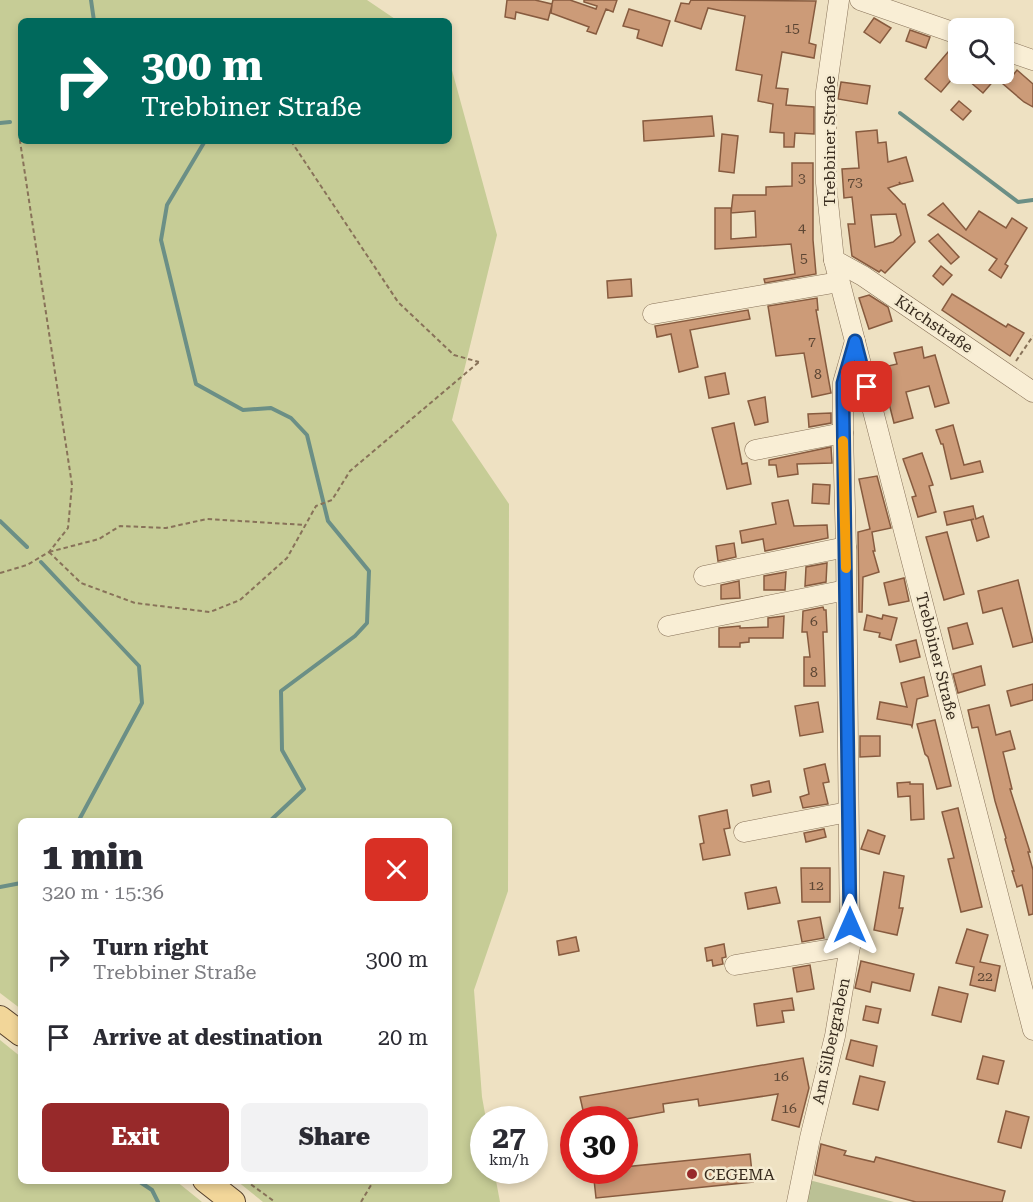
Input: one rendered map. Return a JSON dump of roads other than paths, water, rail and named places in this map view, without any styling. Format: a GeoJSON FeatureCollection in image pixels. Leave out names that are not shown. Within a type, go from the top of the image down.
{"type":"FeatureCollection","features":[{"type":"Feature","properties":{"kind":"main road"},"geometry":{"type":"LineString","coordinates":[[0,1018],[18,1032]]}},
{"type":"Feature","properties":{"kind":"main road"},"geometry":{"type":"LineString","coordinates":[[211,1184],[233,1202]]}},
{"type":"Feature","properties":{"kind":"street","name":"Trebbiner Straße"},"geometry":{"type":"LineString","coordinates":[[839,0],[826,92],[826,183],[834,260],[1033,1030]]}},
{"type":"Feature","properties":{"kind":"street"},"geometry":{"type":"LineString","coordinates":[[860,0],[948,31]]}},
{"type":"Feature","properties":{"kind":"street"},"geometry":{"type":"LineString","coordinates":[[1014,53],[1033,60]]}},
{"type":"Feature","properties":{"kind":"street","name":"Kirchstraße"},"geometry":{"type":"LineString","coordinates":[[834,260],[863,276],[1033,392]]}},
{"type":"Feature","properties":{"kind":"street"},"geometry":{"type":"LineString","coordinates":[[653,314],[839,282]]}},
{"type":"Feature","properties":{"kind":"street","name":"Am Silbergraben"},"geometry":{"type":"LineString","coordinates":[[798,1202],[810,1138],[835,1036],[850,946],[843,383],[855,341]]}},
{"type":"Feature","properties":{"kind":"street"},"geometry":{"type":"LineString","coordinates":[[755,450],[843,433]]}},
{"type":"Feature","properties":{"kind":"street"},"geometry":{"type":"LineString","coordinates":[[704,576],[846,547]]}},
{"type":"Feature","properties":{"kind":"street"},"geometry":{"type":"LineString","coordinates":[[668,627],[846,590]]}},
{"type":"Feature","properties":{"kind":"street"},"geometry":{"type":"LineString","coordinates":[[744,832],[848,812]]}},
{"type":"Feature","properties":{"kind":"street"},"geometry":{"type":"LineString","coordinates":[[735,965],[850,946]]}},
{"type":"Feature","properties":{"kind":"waterway"},"geometry":{"type":"LineString","coordinates":[[91,0],[94,18]]}},
{"type":"Feature","properties":{"kind":"waterway"},"geometry":{"type":"LineString","coordinates":[[900,113],[1018,202],[1033,200]]}},
{"type":"Feature","properties":{"kind":"waterway"},"geometry":{"type":"LineString","coordinates":[[0,123],[10,122]]}},
{"type":"Feature","properties":{"kind":"waterway"},"geometry":{"type":"LineString","coordinates":[[203,144],[167,205],[161,240],[196,384],[243,410],[271,408],[291,418],[307,435],[328,521],[369,571],[367,623],[355,636],[281,691],[282,750],[304,789],[273,818]]}},
{"type":"Feature","properties":{"kind":"waterway"},"geometry":{"type":"LineString","coordinates":[[0,521],[27,547]]}},
{"type":"Feature","properties":{"kind":"waterway"},"geometry":{"type":"LineString","coordinates":[[41,562],[139,666],[142,703],[80,818]]}},
{"type":"Feature","properties":{"kind":"waterway"},"geometry":{"type":"LineString","coordinates":[[0,887],[18,884]]}},
{"type":"Feature","properties":{"kind":"waterway"},"geometry":{"type":"LineString","coordinates":[[143,1184],[152,1190],[158,1202]]}},
{"type":"Feature","properties":{"kind":"place","name":"CEGEMA"},"geometry":{"type":"Point","coordinates":[692,1174]}}]}
